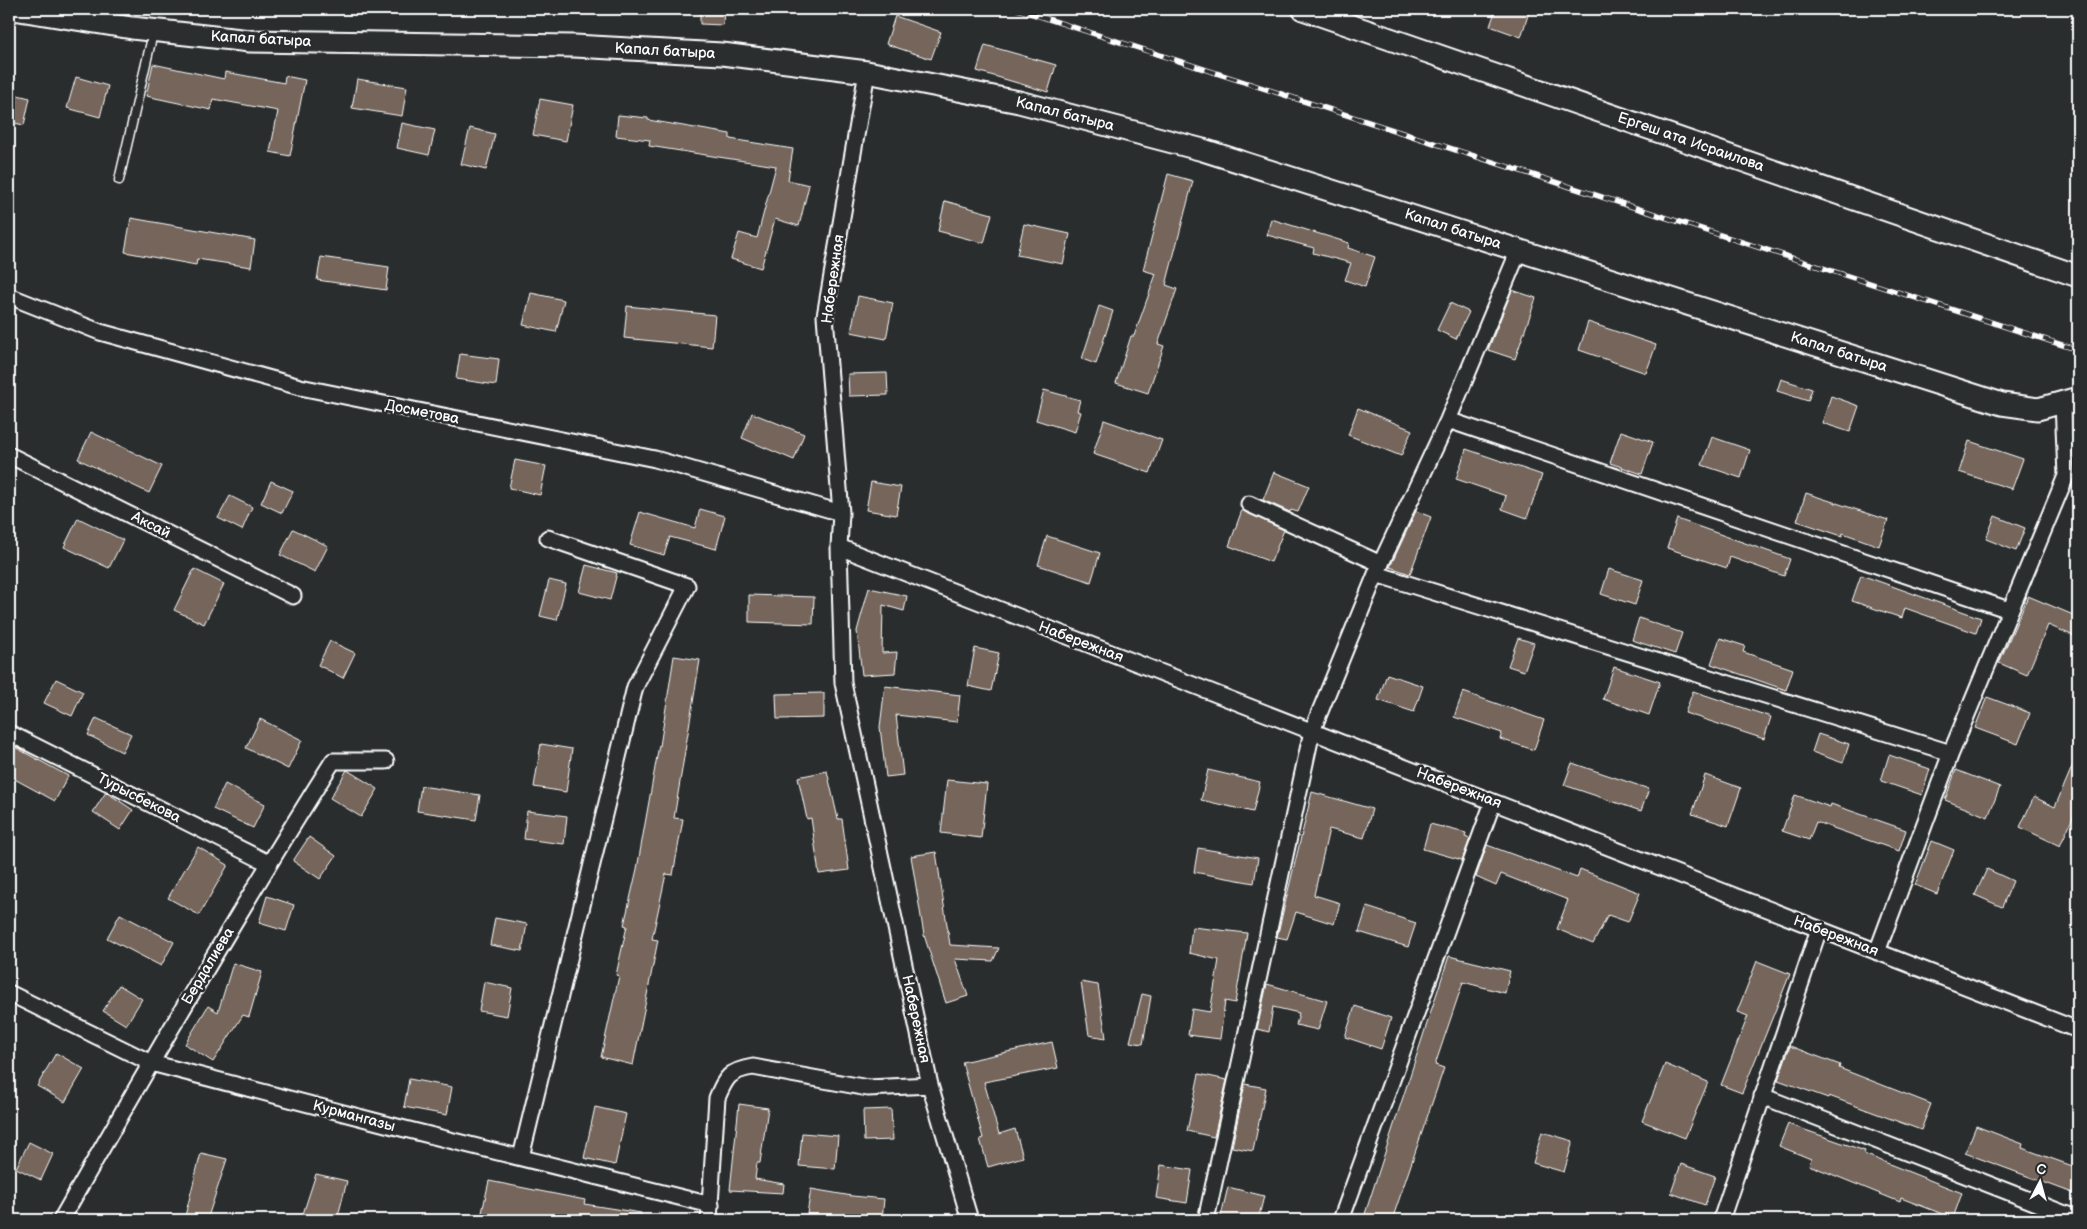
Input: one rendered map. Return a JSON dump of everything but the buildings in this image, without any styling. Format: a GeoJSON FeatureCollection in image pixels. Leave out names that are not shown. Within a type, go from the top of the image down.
{"type":"FeatureCollection","features":[{"type":"Feature","properties":{"kind":"main road","name":"Капал батыра"},"geometry":{"type":"LineString","coordinates":[[13,9],[153,31],[250,41],[574,46],[722,54],[867,72],[1019,102],[1204,150],[2002,404],[2038,409],[2070,400]]}},
{"type":"Feature","properties":{"kind":"main road","name":"Ергеш ата Исраилова"},"geometry":{"type":"LineString","coordinates":[[1303,9],[2078,276]]}},
{"type":"Feature","properties":{"kind":"street","name":"Набережная"},"geometry":{"type":"LineString","coordinates":[[867,72],[825,316],[840,513],[839,548],[843,683],[930,1085],[970,1220]]}},
{"type":"Feature","properties":{"kind":"street"},"geometry":{"type":"LineString","coordinates":[[1206,1220],[1312,731],[1378,569],[1448,420],[1519,250]]}},
{"type":"Feature","properties":{"kind":"street","name":"Досметова"},"geometry":{"type":"LineString","coordinates":[[9,296],[100,332],[300,387],[655,459],[840,513]]}},
{"type":"Feature","properties":{"kind":"street"},"geometry":{"type":"LineString","coordinates":[[1877,952],[1951,753],[2066,476],[2070,400]]}},
{"type":"Feature","properties":{"kind":"street"},"geometry":{"type":"LineString","coordinates":[[1448,420],[2009,610]]}},
{"type":"Feature","properties":{"kind":"street","name":"Аксай"},"geometry":{"type":"LineString","coordinates":[[9,454],[293,596]]}},
{"type":"Feature","properties":{"kind":"street"},"geometry":{"type":"LineString","coordinates":[[1249,504],[1378,569],[1951,753]]}},
{"type":"Feature","properties":{"kind":"street"},"geometry":{"type":"LineString","coordinates":[[521,1157],[634,687],[687,586],[548,538]]}},
{"type":"Feature","properties":{"kind":"street","name":"Набережная"},"geometry":{"type":"LineString","coordinates":[[839,548],[2078,1030]]}},
{"type":"Feature","properties":{"kind":"street","name":"Турысбекова"},"geometry":{"type":"LineString","coordinates":[[9,732],[268,864]]}},
{"type":"Feature","properties":{"kind":"street","name":"Бердалиева"},"geometry":{"type":"LineString","coordinates":[[61,1220],[268,864],[333,761],[386,761]]}},
{"type":"Feature","properties":{"kind":"street"},"geometry":{"type":"LineString","coordinates":[[1341,1220],[1493,802]]}},
{"type":"Feature","properties":{"kind":"street"},"geometry":{"type":"LineString","coordinates":[[1721,1220],[1819,929]]}},
{"type":"Feature","properties":{"kind":"street","name":"Курмангазы"},"geometry":{"type":"LineString","coordinates":[[9,994],[151,1063],[401,1128],[711,1205]]}},
{"type":"Feature","properties":{"kind":"street"},"geometry":{"type":"LineString","coordinates":[[710,1220],[717,1098],[724,1083],[736,1070],[753,1067],[868,1088],[930,1085]]}},
{"type":"Feature","properties":{"kind":"street"},"geometry":{"type":"LineString","coordinates":[[1762,1096],[2078,1219]]}},
{"type":"Feature","properties":{"kind":"lane"},"geometry":{"type":"LineString","coordinates":[[119,180],[153,31]]}},
{"type":"Feature","properties":{"kind":"railway"},"geometry":{"type":"LineString","coordinates":[[1017,9],[2078,350]]}}]}
